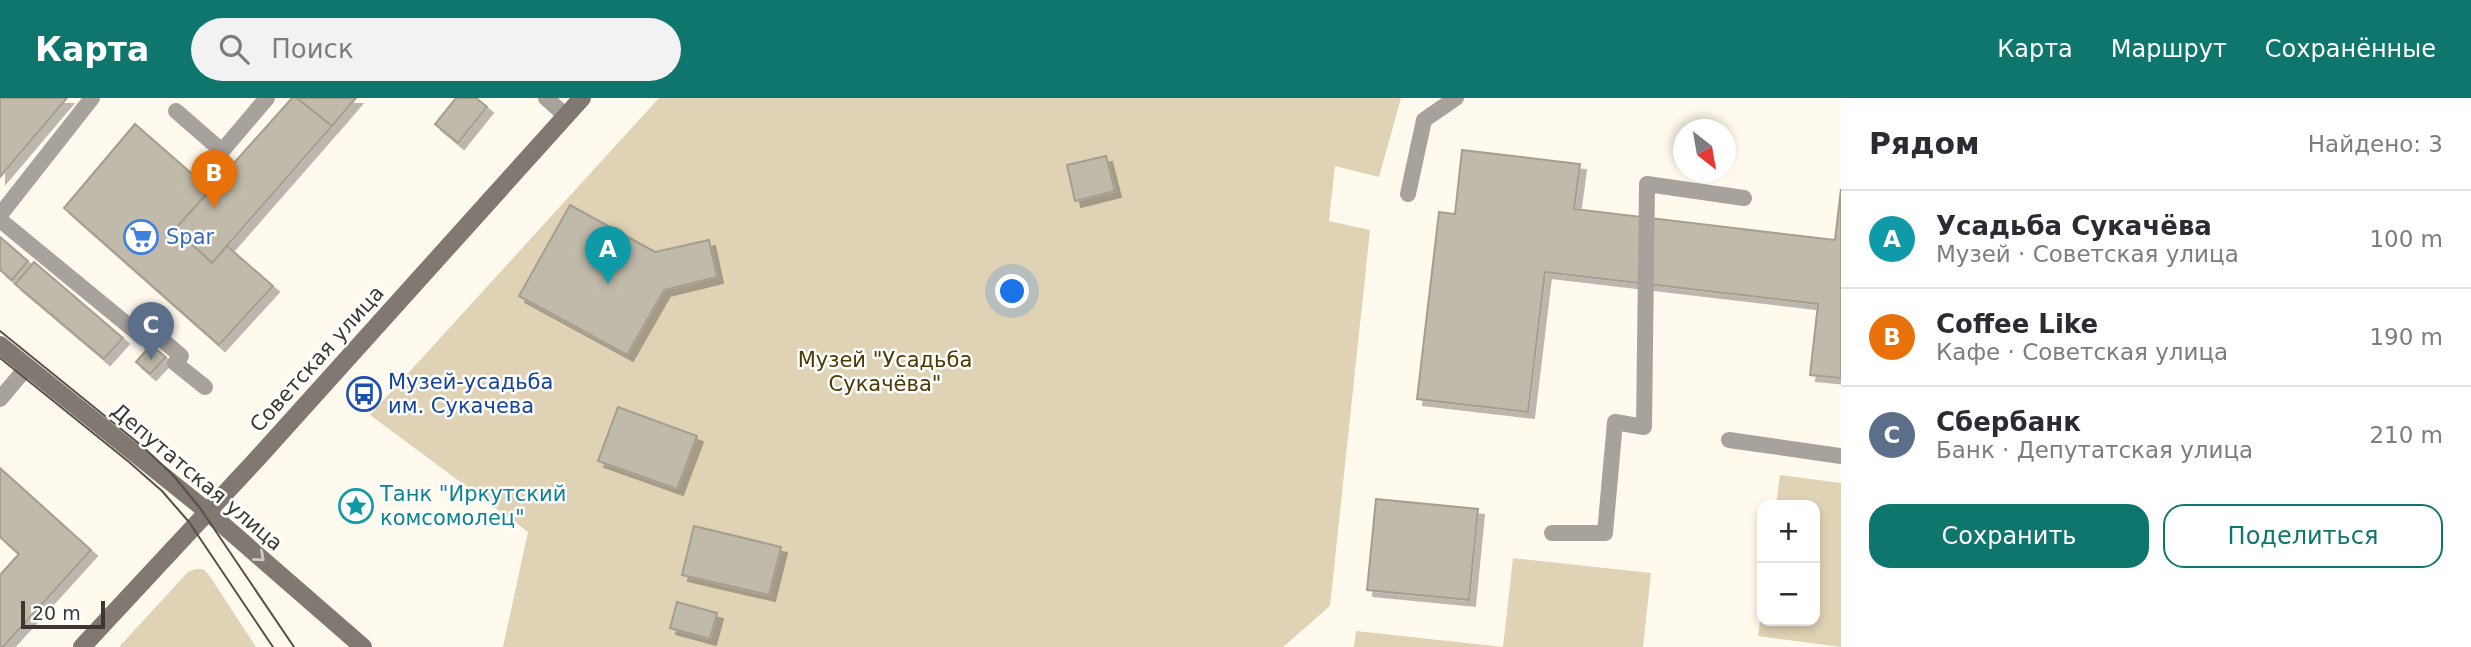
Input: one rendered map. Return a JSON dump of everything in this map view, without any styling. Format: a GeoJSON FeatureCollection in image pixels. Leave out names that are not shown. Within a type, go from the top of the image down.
{"type":"FeatureCollection","features":[{"type":"Feature","properties":{"kind":"main road","name":"Советская улица"},"geometry":{"type":"LineString","coordinates":[[84,647],[582,98]]}},
{"type":"Feature","properties":{"kind":"main road","name":"Депутатская улица"},"geometry":{"type":"LineString","coordinates":[[0,345],[208,512],[363,647]]}},
{"type":"Feature","properties":{"kind":"lane"},"geometry":{"type":"LineString","coordinates":[[92,98],[0,217],[140,335],[147,327],[181,356],[176,363],[205,387]]}},
{"type":"Feature","properties":{"kind":"lane"},"geometry":{"type":"LineString","coordinates":[[176,111],[222,151],[267,98]]}},
{"type":"Feature","properties":{"kind":"lane"},"geometry":{"type":"LineString","coordinates":[[546,98],[566,116]]}},
{"type":"Feature","properties":{"kind":"lane"},"geometry":{"type":"LineString","coordinates":[[1408,194],[1424,120],[1456,98]]}},
{"type":"Feature","properties":{"kind":"lane"},"geometry":{"type":"LineString","coordinates":[[1552,533],[1605,533],[1615,422],[1644,427],[1647,184],[1744,198]]}},
{"type":"Feature","properties":{"kind":"lane"},"geometry":{"type":"LineString","coordinates":[[0,399],[27,367]]}},
{"type":"Feature","properties":{"kind":"lane"},"geometry":{"type":"LineString","coordinates":[[1729,440],[1841,456]]}},
{"type":"Feature","properties":{"kind":"green space","name":"Музей \"Усадьба Сукачёва\""},"geometry":{"type":"Polygon","coordinates":[[[659,98],[1401,98],[1379,177],[1335,166],[1329,221],[1370,230],[1330,606],[1283,647],[503,647],[528,532],[370,415],[659,98]]]}},
{"type":"Feature","properties":{"kind":"green space"},"geometry":{"type":"Polygon","coordinates":[[[1780,475],[1841,483],[1841,647],[1758,636],[1759,626],[1820,626],[1820,500],[1777,500],[1780,475]]]}},
{"type":"Feature","properties":{"kind":"green space"},"geometry":{"type":"Polygon","coordinates":[[[1513,558],[1651,573],[1643,647],[1503,647],[1513,558]]]}},
{"type":"Feature","properties":{"kind":"green space"},"geometry":{"type":"Polygon","coordinates":[[[203,569],[209,575],[256,647],[119,647],[188,572],[203,569]]]}},
{"type":"Feature","properties":{"kind":"green space"},"geometry":{"type":"Polygon","coordinates":[[[1356,631],[1503,647],[1354,647],[1356,631]]]}},
{"type":"Feature","properties":{"kind":"building"},"geometry":{"type":"Polygon","coordinates":[[[0,98],[67,98],[0,177],[0,98]]]}},
{"type":"Feature","properties":{"kind":"building"},"geometry":{"type":"Polygon","coordinates":[[[292,98],[297,98],[332,126],[212,263],[175,229],[292,98]]]}},
{"type":"Feature","properties":{"kind":"building"},"geometry":{"type":"Polygon","coordinates":[[[297,98],[356,98],[332,126],[297,98]]]}},
{"type":"Feature","properties":{"kind":"building"},"geometry":{"type":"Polygon","coordinates":[[[456,98],[476,98],[487,107],[458,143],[435,124],[456,98]]]}},
{"type":"Feature","properties":{"kind":"building","name":"Spar"},"geometry":{"type":"Polygon","coordinates":[[[135,124],[199,180],[207,170],[218,181],[175,229],[212,263],[227,246],[273,286],[219,345],[64,208],[135,124]]]}},
{"type":"Feature","properties":{"kind":"building"},"geometry":{"type":"Polygon","coordinates":[[[1462,150],[1580,164],[1574,209],[1835,240],[1841,189],[1841,378],[1810,375],[1818,304],[1545,272],[1528,412],[1417,399],[1439,212],[1455,214],[1462,150]]]}},
{"type":"Feature","properties":{"kind":"building"},"geometry":{"type":"Polygon","coordinates":[[[1106,156],[1115,191],[1075,201],[1067,165],[1106,156]]]}},
{"type":"Feature","properties":{"kind":"building"},"geometry":{"type":"Polygon","coordinates":[[[570,205],[655,252],[709,240],[717,277],[664,290],[627,355],[519,296],[570,205]]]}},
{"type":"Feature","properties":{"kind":"building"},"geometry":{"type":"Polygon","coordinates":[[[0,237],[28,261],[12,280],[0,270],[0,237]]]}},
{"type":"Feature","properties":{"kind":"building"},"geometry":{"type":"Polygon","coordinates":[[[34,262],[123,338],[104,359],[15,284],[34,262]]]}},
{"type":"Feature","properties":{"kind":"building"},"geometry":{"type":"Polygon","coordinates":[[[151,345],[166,357],[150,374],[136,362],[151,345]]]}},
{"type":"Feature","properties":{"kind":"building"},"geometry":{"type":"Polygon","coordinates":[[[618,407],[697,436],[677,489],[598,461],[618,407]]]}},
{"type":"Feature","properties":{"kind":"building"},"geometry":{"type":"Polygon","coordinates":[[[0,468],[91,550],[3,647],[0,647],[0,575],[19,554],[0,537],[0,468]]]}},
{"type":"Feature","properties":{"kind":"building"},"geometry":{"type":"Polygon","coordinates":[[[1376,499],[1478,509],[1469,600],[1367,590],[1376,499]]]}},
{"type":"Feature","properties":{"kind":"building"},"geometry":{"type":"Polygon","coordinates":[[[694,526],[781,547],[769,595],[682,575],[694,526]]]}},
{"type":"Feature","properties":{"kind":"building"},"geometry":{"type":"Polygon","coordinates":[[[677,602],[717,613],[710,639],[670,628],[677,602]]]}},
{"type":"Feature","properties":{"kind":"tram line"},"geometry":{"type":"LineString","coordinates":[[0,331],[142,446],[172,474],[200,508],[294,647]]}},
{"type":"Feature","properties":{"kind":"tram line"},"geometry":{"type":"LineString","coordinates":[[0,358],[162,491],[189,522],[273,647]]}},
{"type":"Feature","properties":{"kind":"place","name":"Coffee Like"},"geometry":{"type":"Point","coordinates":[214,208]}},
{"type":"Feature","properties":{"kind":"place","name":"Spar"},"geometry":{"type":"Point","coordinates":[141,237]}},
{"type":"Feature","properties":{"kind":"place","name":"Усадьба Сукачёва"},"geometry":{"type":"Point","coordinates":[608,284]}},
{"type":"Feature","properties":{"kind":"place","name":"Сбербанк"},"geometry":{"type":"Point","coordinates":[151,360]}},
{"type":"Feature","properties":{"kind":"place","name":"Музей-усадьба им. Сукачева"},"geometry":{"type":"Point","coordinates":[364,394]}},
{"type":"Feature","properties":{"kind":"place","name":"Танк \"Иркутский комсомолец\""},"geometry":{"type":"Point","coordinates":[356,506]}}]}
